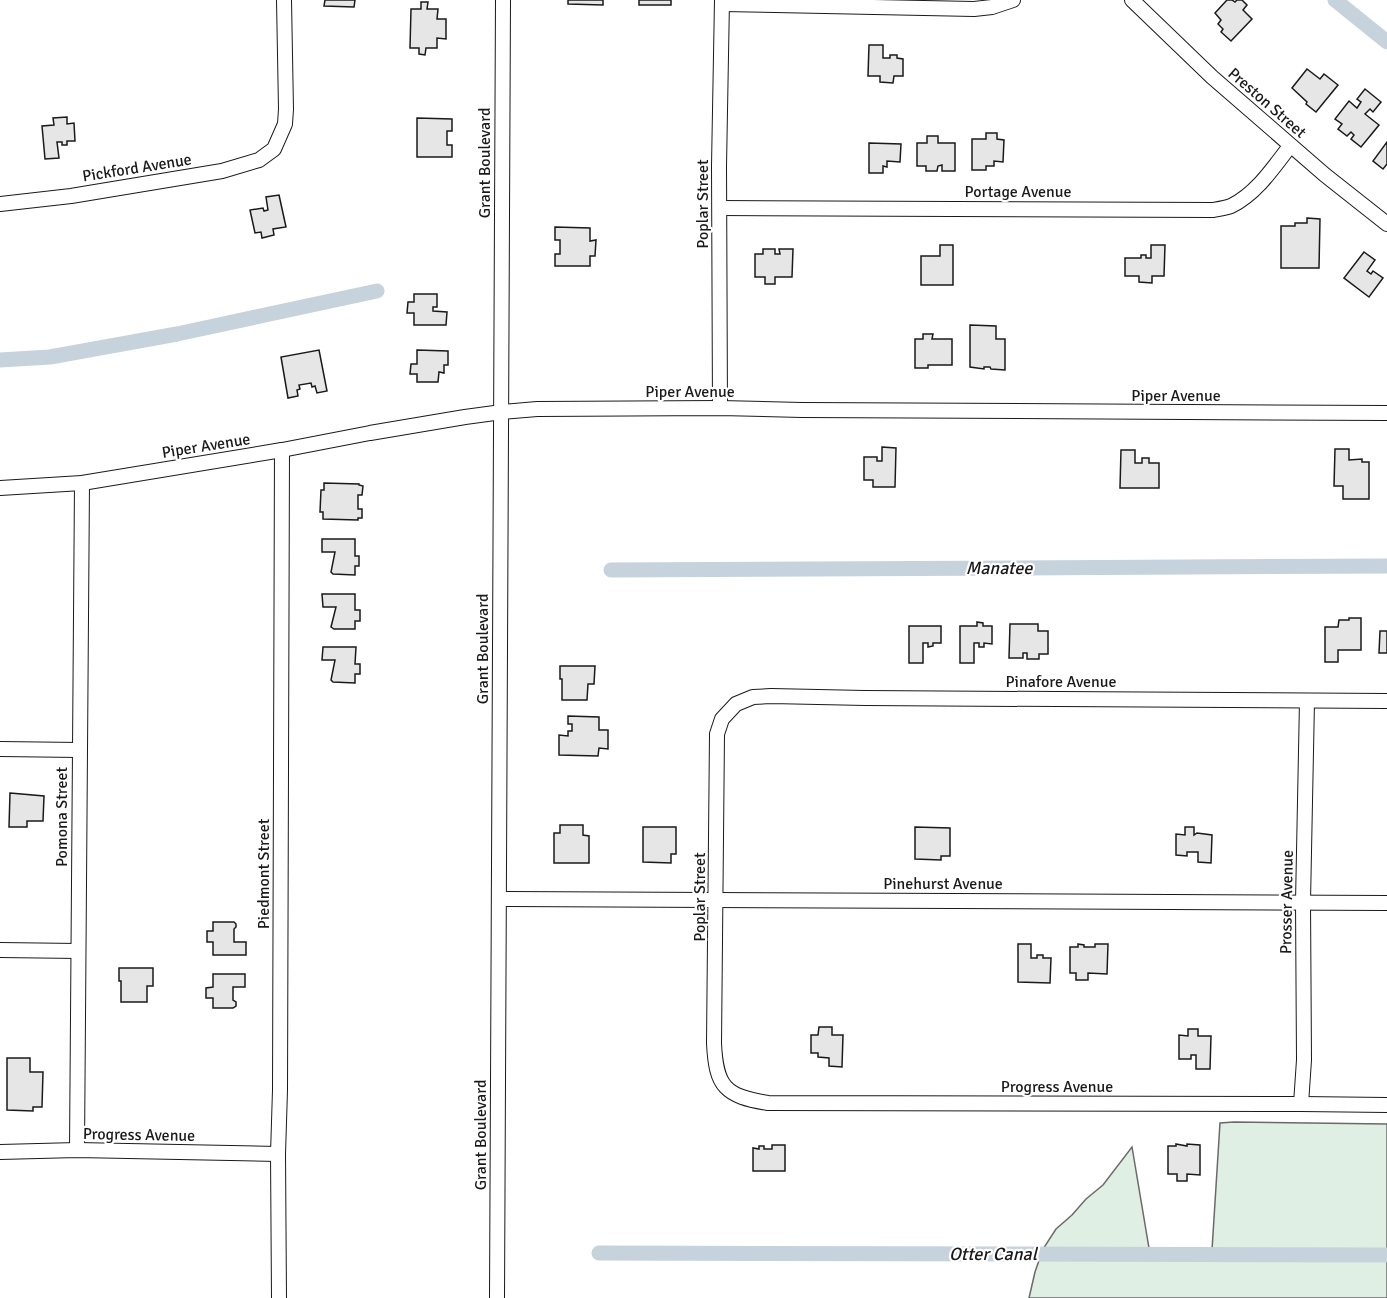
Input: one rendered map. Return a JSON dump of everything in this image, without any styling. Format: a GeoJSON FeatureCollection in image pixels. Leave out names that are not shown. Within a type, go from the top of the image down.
{"type":"FeatureCollection","features":[{"type":"Feature","properties":{"kind":"street","name":"Pickford Avenue"},"geometry":{"type":"LineString","coordinates":[[0,204],[71,196],[222,171],[259,160],[273,149],[285,124],[285,0]]}},
{"type":"Feature","properties":{"kind":"street","name":"Grant Boulevard"},"geometry":{"type":"LineString","coordinates":[[497,1298],[503,0]]}},
{"type":"Feature","properties":{"kind":"street"},"geometry":{"type":"LineString","coordinates":[[722,2],[974,9],[992,7],[1013,0]]}},
{"type":"Feature","properties":{"kind":"street","name":"Preston Street"},"geometry":{"type":"LineString","coordinates":[[1132,0],[1212,77],[1290,146],[1387,224]]}},
{"type":"Feature","properties":{"kind":"street","name":"Poplar Street"},"geometry":{"type":"LineString","coordinates":[[720,408],[719,154],[722,2]]}},
{"type":"Feature","properties":{"kind":"street","name":"Portage Avenue"},"geometry":{"type":"LineString","coordinates":[[720,208],[1213,210],[1229,207],[1243,199],[1277,164],[1290,146]]}},
{"type":"Feature","properties":{"kind":"street","name":"Piper Avenue"},"geometry":{"type":"LineString","coordinates":[[0,488],[82,483],[465,417],[537,409],[720,408],[1387,413]]}},
{"type":"Feature","properties":{"kind":"street","name":"Piedmont Street"},"geometry":{"type":"LineString","coordinates":[[279,1298],[282,450]]}},
{"type":"Feature","properties":{"kind":"street","name":"Pomona Street"},"geometry":{"type":"LineString","coordinates":[[77,1150],[82,483]]}},
{"type":"Feature","properties":{"kind":"street","name":"Pinafore Avenue"},"geometry":{"type":"LineString","coordinates":[[736,704],[753,697],[771,696],[1387,701]]}},
{"type":"Feature","properties":{"kind":"street","name":"Prosser Avenue"},"geometry":{"type":"LineString","coordinates":[[1301,1104],[1304,1060],[1307,701]]}},
{"type":"Feature","properties":{"kind":"street","name":"Poplar Street"},"geometry":{"type":"LineString","coordinates":[[729,1092],[718,1076],[715,1059],[717,735],[722,718],[736,704]]}},
{"type":"Feature","properties":{"kind":"street"},"geometry":{"type":"LineString","coordinates":[[0,749],[79,750]]}},
{"type":"Feature","properties":{"kind":"street","name":"Pinehurst Avenue"},"geometry":{"type":"LineString","coordinates":[[499,899],[1387,903]]}},
{"type":"Feature","properties":{"kind":"street"},"geometry":{"type":"LineString","coordinates":[[0,950],[78,951]]}},
{"type":"Feature","properties":{"kind":"street","name":"Progress Avenue"},"geometry":{"type":"LineString","coordinates":[[729,1092],[745,1099],[768,1103],[1387,1105]]}},
{"type":"Feature","properties":{"kind":"street","name":"Progress Avenue"},"geometry":{"type":"LineString","coordinates":[[0,1152],[77,1150],[278,1154]]}},
{"type":"Feature","properties":{"kind":"green space"},"geometry":{"type":"Polygon","coordinates":[[[1220,1123],[1387,1124],[1387,1298],[1029,1298],[1043,1249],[1056,1229],[1103,1185],[1132,1147],[1149,1248],[1212,1250],[1220,1123]]]}},
{"type":"Feature","properties":{"kind":"building"},"geometry":{"type":"Polygon","coordinates":[[[325,0],[355,0],[354,7],[324,6],[325,0]]]}},
{"type":"Feature","properties":{"kind":"building"},"geometry":{"type":"Polygon","coordinates":[[[568,0],[603,0],[603,5],[568,4],[568,0]]]}},
{"type":"Feature","properties":{"kind":"building"},"geometry":{"type":"Polygon","coordinates":[[[639,0],[671,0],[671,5],[639,5],[639,0]]]}},
{"type":"Feature","properties":{"kind":"building"},"geometry":{"type":"Polygon","coordinates":[[[1227,0],[1235,2],[1242,0],[1247,5],[1243,10],[1252,19],[1231,41],[1221,32],[1223,29],[1218,24],[1221,20],[1215,13],[1227,0]]]}},
{"type":"Feature","properties":{"kind":"building"},"geometry":{"type":"Polygon","coordinates":[[[421,2],[428,2],[427,9],[438,9],[437,19],[446,19],[446,39],[437,38],[437,48],[426,48],[425,55],[419,54],[419,48],[410,48],[411,9],[421,9],[421,2]]]}},
{"type":"Feature","properties":{"kind":"building"},"geometry":{"type":"Polygon","coordinates":[[[869,45],[883,45],[883,58],[897,55],[897,58],[903,59],[903,76],[894,76],[893,83],[880,82],[880,76],[868,76],[869,45]]]}},
{"type":"Feature","properties":{"kind":"building"},"geometry":{"type":"Polygon","coordinates":[[[1307,69],[1320,79],[1324,74],[1338,85],[1316,112],[1292,88],[1307,69]]]}},
{"type":"Feature","properties":{"kind":"building"},"geometry":{"type":"Polygon","coordinates":[[[1365,89],[1381,102],[1373,112],[1370,109],[1365,114],[1379,125],[1361,147],[1351,139],[1354,135],[1351,132],[1347,136],[1338,129],[1342,124],[1335,119],[1349,101],[1357,108],[1361,102],[1357,99],[1365,89]]]}},
{"type":"Feature","properties":{"kind":"building"},"geometry":{"type":"Polygon","coordinates":[[[67,117],[67,124],[74,123],[75,141],[67,141],[67,145],[57,142],[59,158],[45,159],[42,126],[54,125],[53,118],[67,117]]]}},
{"type":"Feature","properties":{"kind":"building"},"geometry":{"type":"Polygon","coordinates":[[[417,118],[452,119],[452,131],[447,131],[447,145],[452,145],[452,157],[417,157],[417,118]]]}},
{"type":"Feature","properties":{"kind":"building"},"geometry":{"type":"Polygon","coordinates":[[[986,133],[997,133],[997,139],[1004,140],[1003,162],[994,161],[994,166],[986,166],[986,170],[972,170],[972,139],[986,139],[986,133]]]}},
{"type":"Feature","properties":{"kind":"building"},"geometry":{"type":"Polygon","coordinates":[[[927,136],[938,136],[938,143],[955,143],[955,171],[942,171],[942,165],[938,166],[937,171],[926,171],[926,166],[917,166],[917,143],[927,143],[927,136]]]}},
{"type":"Feature","properties":{"kind":"building"},"geometry":{"type":"Polygon","coordinates":[[[1387,142],[1387,164],[1383,169],[1373,161],[1387,142]]]}},
{"type":"Feature","properties":{"kind":"building"},"geometry":{"type":"Polygon","coordinates":[[[869,143],[901,144],[900,162],[887,161],[887,167],[883,166],[883,173],[869,173],[869,143]]]}},
{"type":"Feature","properties":{"kind":"building"},"geometry":{"type":"Polygon","coordinates":[[[279,195],[286,227],[273,229],[274,235],[262,238],[261,232],[255,233],[250,210],[263,208],[264,211],[268,210],[266,197],[279,195]]]}},
{"type":"Feature","properties":{"kind":"building"},"geometry":{"type":"Polygon","coordinates":[[[1307,218],[1320,219],[1319,268],[1281,268],[1281,226],[1307,223],[1307,218]]]}},
{"type":"Feature","properties":{"kind":"building"},"geometry":{"type":"Polygon","coordinates":[[[555,227],[590,228],[590,241],[596,240],[595,256],[590,256],[590,266],[555,266],[555,254],[560,254],[560,240],[555,240],[555,227]]]}},
{"type":"Feature","properties":{"kind":"building"},"geometry":{"type":"Polygon","coordinates":[[[940,245],[953,245],[953,285],[921,285],[921,256],[940,256],[940,245]]]}},
{"type":"Feature","properties":{"kind":"building"},"geometry":{"type":"Polygon","coordinates":[[[1151,245],[1165,245],[1164,276],[1152,276],[1152,283],[1139,282],[1139,276],[1125,276],[1125,258],[1141,258],[1141,255],[1146,255],[1146,258],[1151,258],[1151,245]]]}},
{"type":"Feature","properties":{"kind":"building"},"geometry":{"type":"Polygon","coordinates":[[[763,249],[775,249],[775,254],[780,254],[779,249],[793,249],[792,277],[775,277],[775,284],[765,284],[765,277],[755,277],[755,254],[763,254],[763,249]]]}},
{"type":"Feature","properties":{"kind":"building"},"geometry":{"type":"Polygon","coordinates":[[[1364,252],[1375,260],[1367,271],[1371,274],[1373,271],[1383,278],[1369,297],[1344,278],[1364,252]]]}},
{"type":"Feature","properties":{"kind":"building"},"geometry":{"type":"Polygon","coordinates":[[[414,294],[437,294],[437,307],[433,307],[433,311],[447,312],[446,325],[414,325],[414,313],[407,313],[408,302],[414,302],[414,294]]]}},
{"type":"Feature","properties":{"kind":"building"},"geometry":{"type":"Polygon","coordinates":[[[970,325],[996,326],[996,339],[1005,339],[1005,370],[970,367],[970,325]]]}},
{"type":"Feature","properties":{"kind":"building"},"geometry":{"type":"Polygon","coordinates":[[[923,334],[933,334],[932,339],[952,339],[952,365],[928,365],[928,368],[915,368],[915,339],[923,339],[923,334]]]}},
{"type":"Feature","properties":{"kind":"building"},"geometry":{"type":"Polygon","coordinates":[[[319,350],[327,391],[317,393],[315,386],[312,387],[311,383],[299,385],[298,396],[288,398],[281,357],[319,350]]]}},
{"type":"Feature","properties":{"kind":"building"},"geometry":{"type":"Polygon","coordinates":[[[417,350],[448,351],[448,365],[444,365],[444,373],[439,372],[438,382],[417,382],[417,374],[410,374],[411,364],[417,364],[417,350]]]}},
{"type":"Feature","properties":{"kind":"building"},"geometry":{"type":"Polygon","coordinates":[[[882,447],[896,448],[895,487],[873,487],[873,480],[864,480],[864,457],[877,457],[877,461],[882,461],[882,447]]]}},
{"type":"Feature","properties":{"kind":"building"},"geometry":{"type":"Polygon","coordinates":[[[1335,449],[1349,449],[1349,460],[1362,459],[1362,462],[1369,462],[1369,499],[1343,499],[1343,486],[1334,486],[1335,449]]]}},
{"type":"Feature","properties":{"kind":"building"},"geometry":{"type":"Polygon","coordinates":[[[1121,450],[1135,450],[1135,463],[1142,463],[1142,458],[1149,458],[1149,463],[1159,463],[1159,488],[1120,488],[1121,450]]]}},
{"type":"Feature","properties":{"kind":"building"},"geometry":{"type":"Polygon","coordinates":[[[324,483],[363,486],[362,495],[358,495],[358,509],[362,509],[362,518],[358,520],[323,519],[323,512],[320,512],[321,490],[324,490],[324,483]]]}},
{"type":"Feature","properties":{"kind":"building"},"geometry":{"type":"Polygon","coordinates":[[[322,539],[355,539],[355,556],[359,556],[359,566],[355,566],[355,575],[331,572],[335,552],[322,552],[322,539]]]}},
{"type":"Feature","properties":{"kind":"building"},"geometry":{"type":"Polygon","coordinates":[[[322,594],[355,594],[355,610],[360,610],[360,621],[355,621],[355,629],[331,627],[336,607],[323,607],[322,594]]]}},
{"type":"Feature","properties":{"kind":"building"},"geometry":{"type":"Polygon","coordinates":[[[1349,618],[1361,618],[1361,650],[1338,650],[1338,662],[1325,662],[1325,627],[1338,627],[1339,620],[1349,620],[1349,618]]]}},
{"type":"Feature","properties":{"kind":"building"},"geometry":{"type":"Polygon","coordinates":[[[977,622],[983,623],[983,626],[992,626],[992,644],[984,643],[984,647],[979,647],[979,643],[974,643],[974,663],[960,663],[960,626],[977,626],[977,622]]]}},
{"type":"Feature","properties":{"kind":"building"},"geometry":{"type":"Polygon","coordinates":[[[1010,624],[1038,624],[1038,631],[1048,631],[1048,654],[1039,654],[1039,659],[1027,659],[1027,653],[1023,653],[1023,658],[1009,658],[1010,624]]]}},
{"type":"Feature","properties":{"kind":"building"},"geometry":{"type":"Polygon","coordinates":[[[909,626],[941,626],[941,643],[933,643],[933,646],[928,647],[928,643],[923,643],[923,663],[909,663],[909,626]]]}},
{"type":"Feature","properties":{"kind":"building"},"geometry":{"type":"Polygon","coordinates":[[[1380,631],[1387,631],[1387,653],[1379,653],[1380,631]]]}},
{"type":"Feature","properties":{"kind":"building"},"geometry":{"type":"Polygon","coordinates":[[[323,647],[356,647],[355,664],[360,664],[360,674],[355,674],[355,683],[331,680],[335,660],[322,660],[323,647]]]}},
{"type":"Feature","properties":{"kind":"building"},"geometry":{"type":"Polygon","coordinates":[[[560,666],[595,666],[594,684],[588,684],[587,700],[562,700],[560,666]]]}},
{"type":"Feature","properties":{"kind":"building"},"geometry":{"type":"Polygon","coordinates":[[[568,716],[599,717],[599,730],[608,730],[608,749],[599,748],[598,756],[559,755],[559,735],[568,736],[568,731],[572,731],[572,724],[568,724],[568,716]]]}},
{"type":"Feature","properties":{"kind":"building"},"geometry":{"type":"Polygon","coordinates":[[[10,793],[44,796],[43,821],[27,821],[27,827],[9,827],[10,793]]]}},
{"type":"Feature","properties":{"kind":"building"},"geometry":{"type":"Polygon","coordinates":[[[560,825],[583,825],[583,835],[589,836],[589,863],[554,863],[554,833],[560,833],[560,825]]]}},
{"type":"Feature","properties":{"kind":"building"},"geometry":{"type":"Polygon","coordinates":[[[643,827],[676,827],[676,854],[671,854],[671,863],[643,862],[643,827]]]}},
{"type":"Feature","properties":{"kind":"building"},"geometry":{"type":"Polygon","coordinates":[[[915,827],[950,828],[950,856],[941,856],[941,860],[915,859],[915,827]]]}},
{"type":"Feature","properties":{"kind":"building"},"geometry":{"type":"Polygon","coordinates":[[[1185,827],[1194,827],[1194,835],[1197,833],[1212,835],[1211,863],[1198,862],[1198,852],[1187,852],[1187,856],[1176,855],[1176,834],[1185,835],[1185,827]]]}},
{"type":"Feature","properties":{"kind":"building"},"geometry":{"type":"Polygon","coordinates":[[[213,922],[234,922],[236,924],[234,942],[246,942],[246,955],[213,955],[213,942],[207,942],[207,931],[213,931],[213,922]]]}},
{"type":"Feature","properties":{"kind":"building"},"geometry":{"type":"Polygon","coordinates":[[[1018,944],[1031,944],[1031,958],[1043,955],[1043,958],[1051,958],[1050,983],[1018,982],[1018,944]]]}},
{"type":"Feature","properties":{"kind":"building"},"geometry":{"type":"Polygon","coordinates":[[[1078,944],[1084,947],[1095,947],[1095,944],[1108,944],[1107,974],[1088,973],[1088,980],[1076,980],[1076,973],[1070,973],[1070,947],[1078,947],[1078,944]]]}},
{"type":"Feature","properties":{"kind":"building"},"geometry":{"type":"Polygon","coordinates":[[[119,968],[153,968],[153,986],[147,986],[147,1002],[121,1002],[119,968]]]}},
{"type":"Feature","properties":{"kind":"building"},"geometry":{"type":"Polygon","coordinates":[[[213,974],[245,974],[245,987],[233,987],[233,1000],[236,1006],[233,1008],[213,1008],[213,998],[206,998],[206,988],[213,987],[213,974]]]}},
{"type":"Feature","properties":{"kind":"building"},"geometry":{"type":"Polygon","coordinates":[[[819,1027],[832,1027],[832,1035],[843,1035],[842,1067],[829,1066],[829,1058],[818,1057],[818,1053],[811,1053],[811,1035],[818,1035],[819,1027]]]}},
{"type":"Feature","properties":{"kind":"building"},"geometry":{"type":"Polygon","coordinates":[[[1188,1029],[1198,1029],[1198,1036],[1211,1036],[1210,1069],[1196,1069],[1196,1055],[1191,1055],[1191,1059],[1179,1059],[1179,1035],[1188,1036],[1188,1029]]]}},
{"type":"Feature","properties":{"kind":"building"},"geometry":{"type":"Polygon","coordinates":[[[7,1058],[30,1058],[30,1072],[43,1072],[42,1107],[33,1107],[33,1111],[7,1110],[7,1058]]]}},
{"type":"Feature","properties":{"kind":"building"},"geometry":{"type":"Polygon","coordinates":[[[1176,1144],[1200,1145],[1200,1175],[1187,1174],[1187,1181],[1177,1181],[1177,1174],[1168,1174],[1168,1146],[1176,1146],[1176,1144]]]}},
{"type":"Feature","properties":{"kind":"building"},"geometry":{"type":"Polygon","coordinates":[[[772,1145],[785,1145],[785,1171],[753,1171],[753,1148],[759,1149],[759,1146],[764,1146],[764,1149],[772,1149],[772,1145]]]}},
{"type":"Feature","properties":{"kind":"waterway"},"geometry":{"type":"LineString","coordinates":[[1335,0],[1387,42]]}},
{"type":"Feature","properties":{"kind":"waterway"},"geometry":{"type":"LineString","coordinates":[[0,360],[50,357],[177,334],[377,291]]}},
{"type":"Feature","properties":{"kind":"waterway","name":"Manatee"},"geometry":{"type":"LineString","coordinates":[[611,570],[1387,566]]}},
{"type":"Feature","properties":{"kind":"waterway","name":"Otter Canal"},"geometry":{"type":"LineString","coordinates":[[599,1253],[1387,1255]]}}]}
